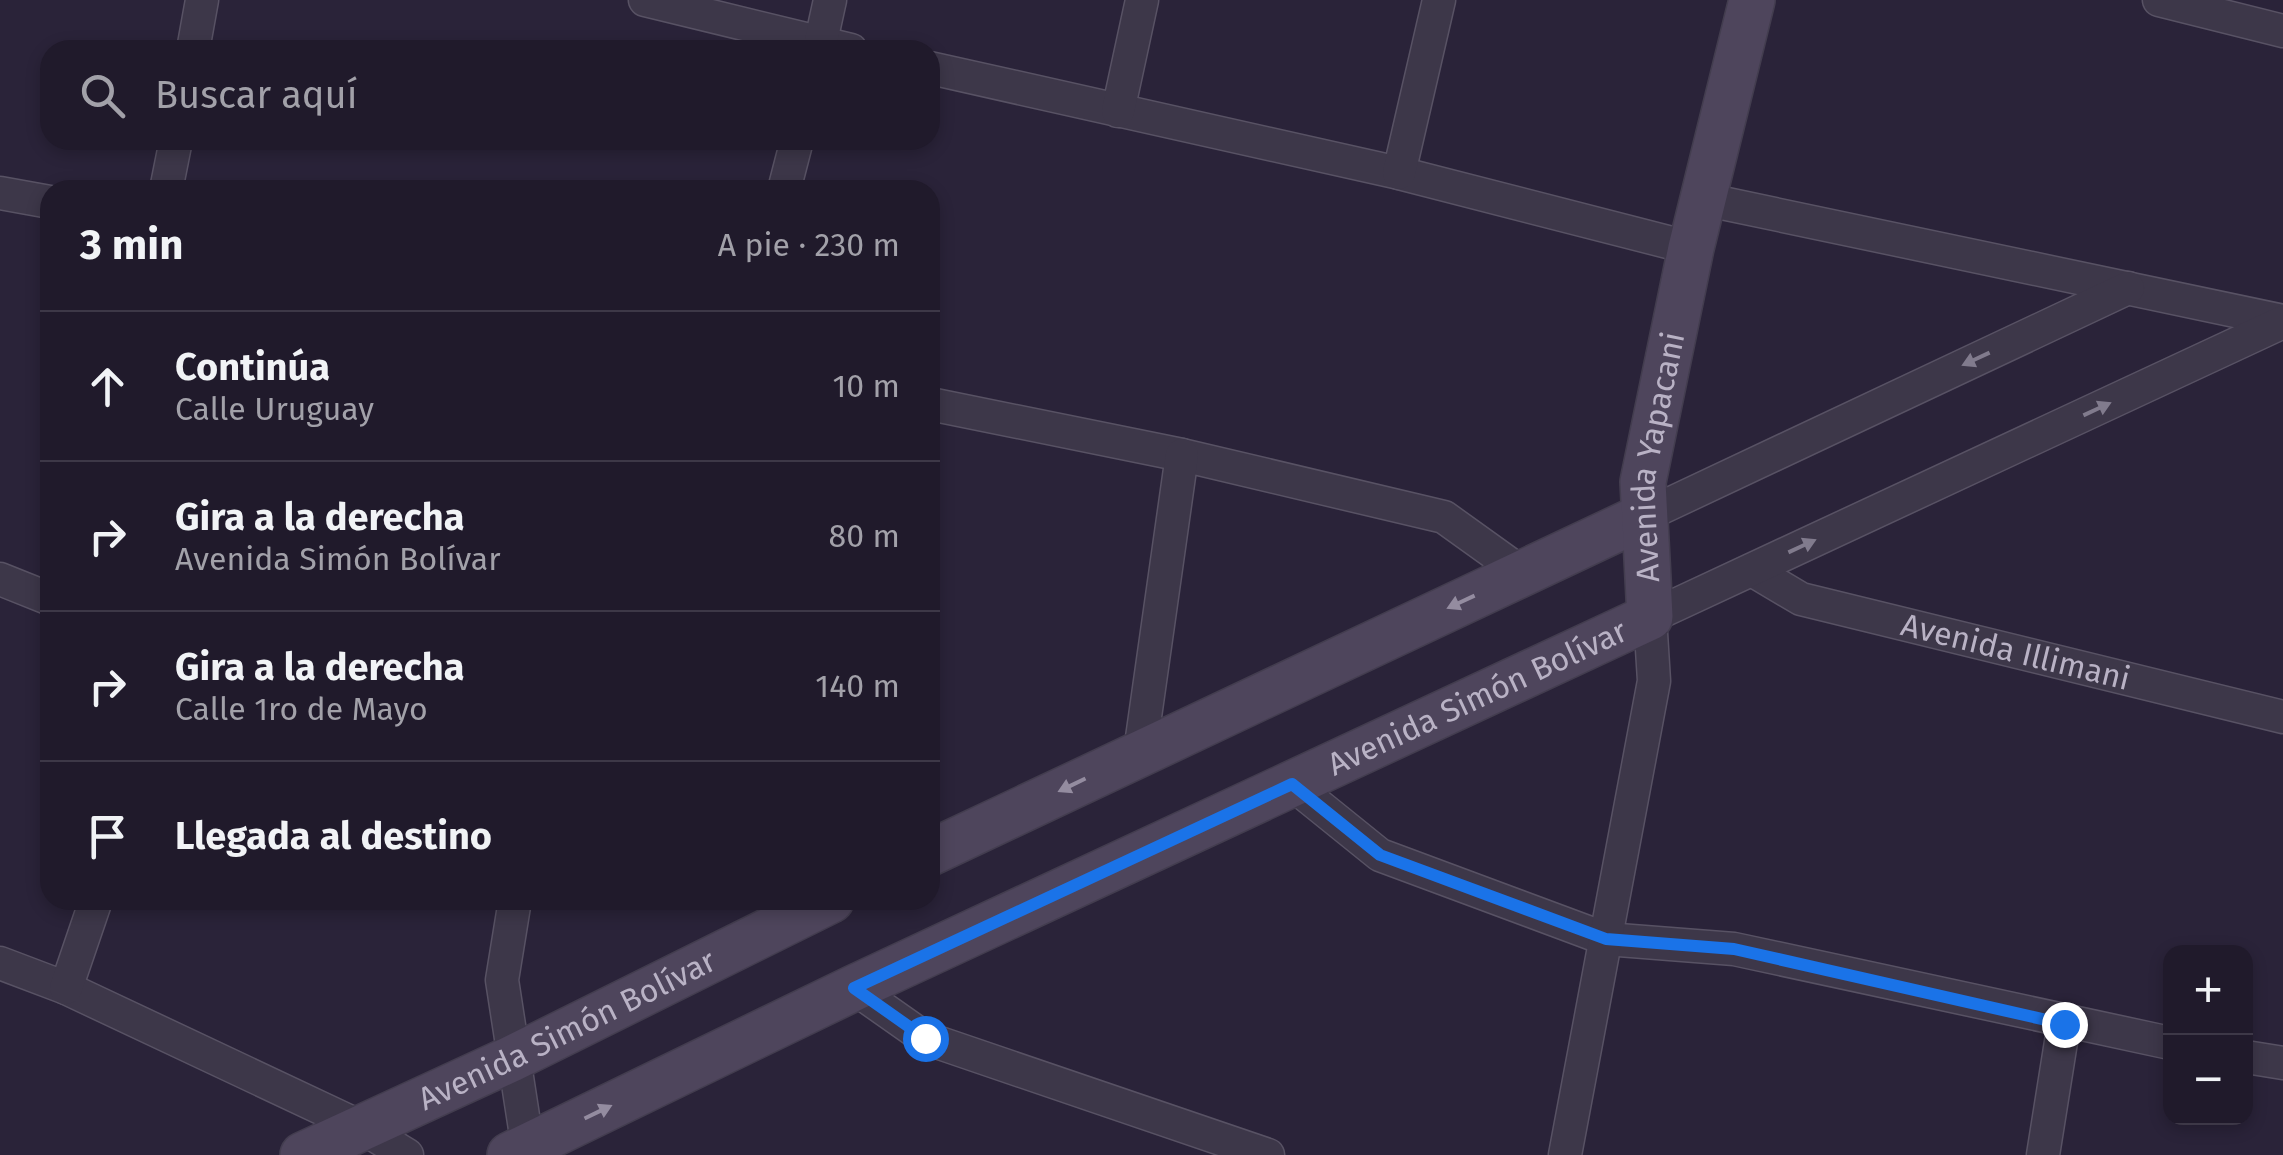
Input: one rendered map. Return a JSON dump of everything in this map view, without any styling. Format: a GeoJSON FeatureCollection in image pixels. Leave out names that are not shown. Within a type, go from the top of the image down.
{"type":"FeatureCollection","features":[{"type":"Feature","properties":{"kind":"street"},"geometry":{"type":"LineString","coordinates":[[195,40],[202,0]]}},
{"type":"Feature","properties":{"kind":"street"},"geometry":{"type":"LineString","coordinates":[[645,0],[800,40]]}},
{"type":"Feature","properties":{"kind":"street"},"geometry":{"type":"LineString","coordinates":[[830,0],[831,40]]}},
{"type":"Feature","properties":{"kind":"street"},"geometry":{"type":"LineString","coordinates":[[1118,111],[1142,0]]}},
{"type":"Feature","properties":{"kind":"street"},"geometry":{"type":"LineString","coordinates":[[1398,173],[1439,0]]}},
{"type":"Feature","properties":{"kind":"street","name":"Avenida Yapacani"},"geometry":{"type":"LineString","coordinates":[[1565,1155],[1654,681],[1642,482],[1691,248],[1752,0]]}},
{"type":"Feature","properties":{"kind":"street"},"geometry":{"type":"LineString","coordinates":[[2160,0],[2283,31]]}},
{"type":"Feature","properties":{"kind":"street"},"geometry":{"type":"LineString","coordinates":[[940,70],[1398,173],[1691,248]]}},
{"type":"Feature","properties":{"kind":"street"},"geometry":{"type":"LineString","coordinates":[[168,180],[174,150]]}},
{"type":"Feature","properties":{"kind":"street"},"geometry":{"type":"LineString","coordinates":[[787,180],[794,150]]}},
{"type":"Feature","properties":{"kind":"street"},"geometry":{"type":"LineString","coordinates":[[0,193],[40,200]]}},
{"type":"Feature","properties":{"kind":"street"},"geometry":{"type":"LineString","coordinates":[[1703,199],[2283,322]]}},
{"type":"Feature","properties":{"kind":"street"},"geometry":{"type":"LineString","coordinates":[[940,847],[2128,288]]}},
{"type":"Feature","properties":{"kind":"street","name":"Avenida Simón Bolívar"},"geometry":{"type":"LineString","coordinates":[[522,1152],[854,988],[2283,322]]}},
{"type":"Feature","properties":{"kind":"street"},"geometry":{"type":"LineString","coordinates":[[940,406],[1182,455],[1444,517],[1522,573]]}},
{"type":"Feature","properties":{"kind":"street"},"geometry":{"type":"LineString","coordinates":[[1140,752],[1182,455]]}},
{"type":"Feature","properties":{"kind":"street","name":"Avenida Illimani"},"geometry":{"type":"LineString","coordinates":[[1752,570],[1801,599],[2283,716]]}},
{"type":"Feature","properties":{"kind":"street"},"geometry":{"type":"LineString","coordinates":[[0,579],[40,595]]}},
{"type":"Feature","properties":{"kind":"street"},"geometry":{"type":"LineString","coordinates":[[1292,784],[1380,855],[1606,939],[1734,949],[2064,1024],[2163,1042]]}},
{"type":"Feature","properties":{"kind":"street"},"geometry":{"type":"LineString","coordinates":[[66,988],[93,910]]}},
{"type":"Feature","properties":{"kind":"street"},"geometry":{"type":"LineString","coordinates":[[512,910],[502,980],[522,1152]]}},
{"type":"Feature","properties":{"kind":"street","name":"Avenida Simón Bolívar"},"geometry":{"type":"LineString","coordinates":[[303,1155],[511,1059],[805,910]]}},
{"type":"Feature","properties":{"kind":"street"},"geometry":{"type":"LineString","coordinates":[[0,963],[66,988],[361,1128],[407,1155]]}},
{"type":"Feature","properties":{"kind":"street"},"geometry":{"type":"LineString","coordinates":[[854,988],[925,1038],[1268,1155]]}},
{"type":"Feature","properties":{"kind":"street"},"geometry":{"type":"LineString","coordinates":[[2043,1155],[2064,1024]]}},
{"type":"Feature","properties":{"kind":"street"},"geometry":{"type":"LineString","coordinates":[[2253,1058],[2283,1064]]}},
{"type":"Feature","properties":{"kind":"route"},"geometry":{"type":"LineString","coordinates":[[925,1038],[854,988],[1292,784],[1380,855],[1606,939],[1734,949],[2064,1024]]}}]}
